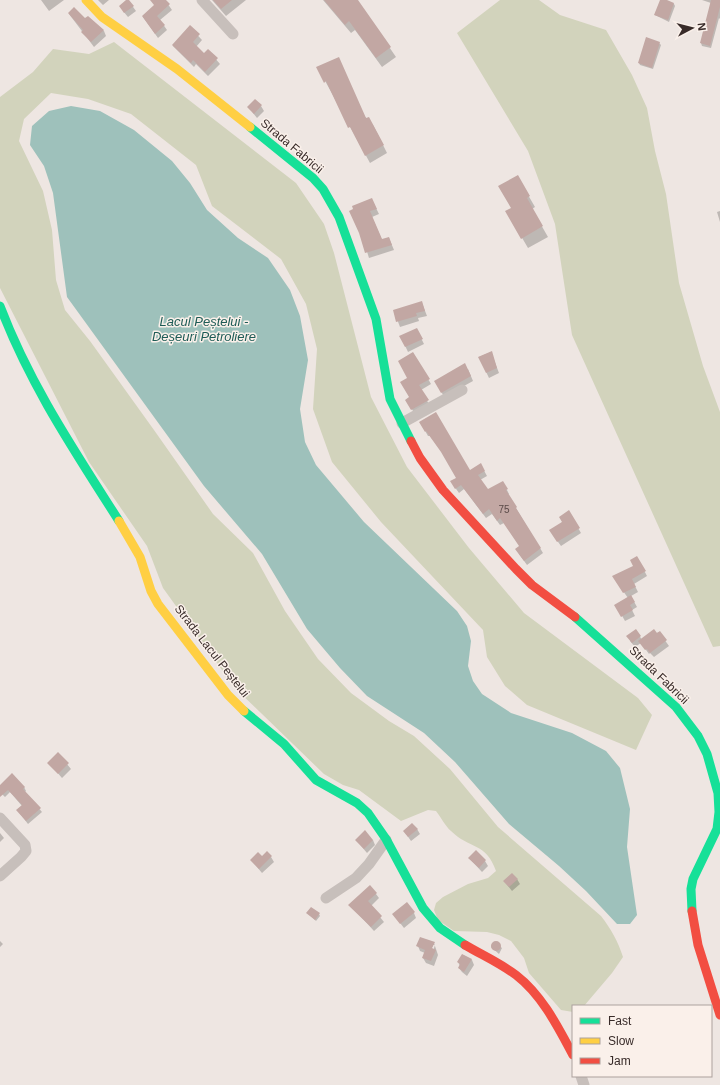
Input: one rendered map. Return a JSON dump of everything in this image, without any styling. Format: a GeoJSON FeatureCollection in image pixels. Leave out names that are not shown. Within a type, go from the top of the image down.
{"type":"FeatureCollection","features":[{"type":"Feature","properties":{"kind":"street","name":"Strada Fabricii"},"geometry":{"type":"LineString","coordinates":[[86,0],[102,17],[177,69],[295,164],[323,189],[339,217],[376,319],[387,389],[390,399],[420,458],[443,490],[502,555],[532,585],[584,624],[676,707],[698,736],[707,754],[714,775],[718,793],[719,812],[717,829],[693,879],[691,902],[698,945],[720,1015]]}},
{"type":"Feature","properties":{"kind":"street"},"geometry":{"type":"LineString","coordinates":[[202,0],[233,34]]}},
{"type":"Feature","properties":{"kind":"street","name":"Strada Lacul Peștelui"},"geometry":{"type":"LineString","coordinates":[[0,306],[28,374],[60,430],[139,554],[151,591],[158,604],[240,708],[284,743],[314,778],[330,790],[358,803],[368,812],[386,840],[420,904],[435,923],[508,969],[524,981],[538,998],[572,1053]]}},
{"type":"Feature","properties":{"kind":"street"},"geometry":{"type":"LineString","coordinates":[[402,423],[462,390]]}},
{"type":"Feature","properties":{"kind":"street"},"geometry":{"type":"LineString","coordinates":[[0,818],[25,845],[26,851],[22,857],[0,876]]}},
{"type":"Feature","properties":{"kind":"street"},"geometry":{"type":"LineString","coordinates":[[326,898],[356,878],[369,864],[386,840]]}},
{"type":"Feature","properties":{"kind":"green space"},"geometry":{"type":"Polygon","coordinates":[[[500,0],[539,0],[560,15],[606,30],[632,75],[647,108],[655,151],[666,194],[679,283],[703,366],[720,412],[720,646],[713,647],[572,335],[555,224],[528,151],[457,33],[500,0]]]}},
{"type":"Feature","properties":{"kind":"green space"},"geometry":{"type":"Polygon","coordinates":[[[114,42],[296,183],[324,224],[334,253],[371,397],[407,467],[469,548],[524,613],[638,698],[652,715],[636,750],[527,705],[505,686],[487,657],[483,630],[381,522],[332,462],[313,409],[317,349],[306,304],[281,259],[212,206],[196,165],[131,114],[88,99],[51,93],[24,119],[19,141],[43,191],[52,230],[56,280],[65,310],[90,341],[213,514],[253,553],[285,611],[318,659],[351,693],[389,721],[414,736],[450,769],[498,827],[601,916],[611,930],[623,957],[612,973],[585,1005],[572,1005],[572,1012],[561,1010],[529,973],[524,958],[511,941],[499,935],[487,932],[454,931],[438,920],[434,910],[436,903],[443,897],[468,884],[488,878],[496,871],[492,862],[482,850],[458,837],[447,827],[436,811],[428,810],[401,821],[359,790],[343,785],[324,774],[235,688],[163,588],[147,546],[89,462],[0,288],[0,97],[33,72],[53,49],[89,54],[114,42]]]}},
{"type":"Feature","properties":{"kind":"water","name":"Lacul Peștelui - Deșeuri Petroliere"},"geometry":{"type":"Polygon","coordinates":[[[71,106],[100,111],[134,130],[172,161],[190,183],[207,210],[238,238],[268,258],[290,290],[300,316],[308,360],[300,409],[305,442],[316,465],[364,522],[457,611],[467,626],[471,641],[468,666],[473,681],[482,694],[511,713],[572,733],[606,751],[620,768],[630,809],[627,847],[637,915],[630,924],[617,924],[586,891],[559,866],[509,824],[455,762],[424,733],[367,696],[340,668],[307,629],[262,554],[204,486],[67,297],[53,193],[44,166],[30,145],[32,126],[49,111],[71,106]]]}},
{"type":"Feature","properties":{"kind":"building"},"geometry":{"type":"Polygon","coordinates":[[[126,0],[129,0],[134,6],[124,13],[119,6],[126,0]]]}},
{"type":"Feature","properties":{"kind":"building"},"geometry":{"type":"Polygon","coordinates":[[[150,0],[166,0],[170,4],[157,16],[165,25],[155,34],[142,16],[154,5],[150,0]]]}},
{"type":"Feature","properties":{"kind":"building"},"geometry":{"type":"Polygon","coordinates":[[[213,0],[232,0],[221,9],[213,0]]]}},
{"type":"Feature","properties":{"kind":"building"},"geometry":{"type":"Polygon","coordinates":[[[324,0],[358,0],[391,47],[376,58],[349,21],[345,25],[324,0]]]}},
{"type":"Feature","properties":{"kind":"building"},"geometry":{"type":"Polygon","coordinates":[[[660,0],[667,0],[674,3],[668,20],[654,15],[660,0]]]}},
{"type":"Feature","properties":{"kind":"building"},"geometry":{"type":"Polygon","coordinates":[[[711,0],[720,0],[720,7],[710,46],[700,43],[711,0]]]}},
{"type":"Feature","properties":{"kind":"building"},"geometry":{"type":"Polygon","coordinates":[[[74,7],[85,18],[88,16],[104,30],[91,42],[81,32],[83,30],[68,13],[74,7]]]}},
{"type":"Feature","properties":{"kind":"building"},"geometry":{"type":"Polygon","coordinates":[[[190,25],[200,34],[193,42],[204,53],[208,49],[218,58],[205,72],[193,60],[191,63],[172,45],[190,25]]]}},
{"type":"Feature","properties":{"kind":"building"},"geometry":{"type":"Polygon","coordinates":[[[646,37],[660,42],[652,68],[638,63],[646,37]]]}},
{"type":"Feature","properties":{"kind":"building"},"geometry":{"type":"Polygon","coordinates":[[[339,57],[366,118],[369,117],[384,145],[365,156],[350,127],[348,128],[326,81],[324,83],[316,67],[339,57]]]}},
{"type":"Feature","properties":{"kind":"building"},"geometry":{"type":"Polygon","coordinates":[[[255,99],[262,105],[254,114],[247,107],[255,99]]]}},
{"type":"Feature","properties":{"kind":"building"},"geometry":{"type":"Polygon","coordinates":[[[518,175],[530,196],[527,198],[543,226],[521,239],[505,211],[511,208],[498,186],[518,175]]]}},
{"type":"Feature","properties":{"kind":"building"},"geometry":{"type":"Polygon","coordinates":[[[372,198],[377,209],[370,211],[382,239],[389,237],[392,245],[365,253],[359,233],[349,211],[353,209],[352,206],[372,198]]]}},
{"type":"Feature","properties":{"kind":"building"},"geometry":{"type":"Polygon","coordinates":[[[422,301],[425,311],[416,313],[417,316],[396,322],[393,310],[422,301]]]}},
{"type":"Feature","properties":{"kind":"building"},"geometry":{"type":"Polygon","coordinates":[[[417,328],[423,339],[405,347],[399,336],[417,328]]]}},
{"type":"Feature","properties":{"kind":"building"},"geometry":{"type":"Polygon","coordinates":[[[492,351],[497,368],[486,373],[478,357],[492,351]]]}},
{"type":"Feature","properties":{"kind":"building"},"geometry":{"type":"Polygon","coordinates":[[[413,352],[430,379],[419,385],[429,400],[411,410],[405,400],[409,397],[400,382],[407,378],[398,361],[413,352]]]}},
{"type":"Feature","properties":{"kind":"building"},"geometry":{"type":"Polygon","coordinates":[[[465,363],[471,376],[441,393],[434,381],[465,363]]]}},
{"type":"Feature","properties":{"kind":"building"},"geometry":{"type":"Polygon","coordinates":[[[436,412],[470,470],[481,463],[485,471],[478,475],[488,489],[503,481],[508,489],[506,490],[517,507],[516,508],[541,548],[524,561],[515,549],[519,546],[500,518],[497,521],[489,509],[483,514],[461,485],[455,489],[450,481],[456,478],[441,452],[419,422],[436,412]]]}},
{"type":"Feature","properties":{"kind":"building"},"geometry":{"type":"Polygon","coordinates":[[[569,510],[580,528],[557,542],[549,530],[562,522],[559,517],[569,510]]]}},
{"type":"Feature","properties":{"kind":"building"},"geometry":{"type":"Polygon","coordinates":[[[637,556],[646,571],[632,579],[636,587],[623,593],[612,576],[633,566],[630,560],[637,556]]]}},
{"type":"Feature","properties":{"kind":"building"},"geometry":{"type":"Polygon","coordinates":[[[631,595],[635,602],[630,605],[633,610],[621,617],[614,605],[631,595]]]}},
{"type":"Feature","properties":{"kind":"building"},"geometry":{"type":"Polygon","coordinates":[[[636,629],[641,636],[632,643],[626,636],[636,629]]]}},
{"type":"Feature","properties":{"kind":"building"},"geometry":{"type":"Polygon","coordinates":[[[654,629],[657,633],[660,631],[667,640],[650,653],[647,649],[645,650],[638,641],[654,629]]]}},
{"type":"Feature","properties":{"kind":"building"},"geometry":{"type":"Polygon","coordinates":[[[58,752],[69,763],[58,774],[47,763],[58,752]]]}},
{"type":"Feature","properties":{"kind":"building"},"geometry":{"type":"Polygon","coordinates":[[[12,773],[25,787],[23,789],[41,808],[26,821],[16,810],[22,805],[8,790],[0,797],[0,785],[12,773]]]}},
{"type":"Feature","properties":{"kind":"building"},"geometry":{"type":"Polygon","coordinates":[[[412,823],[418,829],[408,837],[403,831],[412,823]]]}},
{"type":"Feature","properties":{"kind":"building"},"geometry":{"type":"Polygon","coordinates":[[[365,830],[373,840],[364,849],[355,840],[365,830]]]}},
{"type":"Feature","properties":{"kind":"building"},"geometry":{"type":"Polygon","coordinates":[[[476,850],[486,860],[479,868],[468,858],[476,850]]]}},
{"type":"Feature","properties":{"kind":"building"},"geometry":{"type":"Polygon","coordinates":[[[267,851],[272,856],[259,869],[250,860],[258,852],[262,856],[267,851]]]}},
{"type":"Feature","properties":{"kind":"building"},"geometry":{"type":"Polygon","coordinates":[[[512,873],[518,879],[509,887],[503,881],[512,873]]]}},
{"type":"Feature","properties":{"kind":"building"},"geometry":{"type":"Polygon","coordinates":[[[370,885],[377,893],[368,901],[382,916],[371,927],[348,905],[370,885]]]}},
{"type":"Feature","properties":{"kind":"building"},"geometry":{"type":"Polygon","coordinates":[[[407,902],[415,912],[400,924],[392,914],[407,902]]]}},
{"type":"Feature","properties":{"kind":"building"},"geometry":{"type":"Polygon","coordinates":[[[311,907],[320,913],[315,920],[306,913],[311,907]]]}},
{"type":"Feature","properties":{"kind":"building"},"geometry":{"type":"Polygon","coordinates":[[[420,937],[435,942],[432,948],[436,950],[431,961],[422,958],[425,950],[416,946],[420,937]]]}},
{"type":"Feature","properties":{"kind":"building"},"geometry":{"type":"Polygon","coordinates":[[[494,941],[498,941],[500,942],[500,950],[494,951],[491,948],[491,944],[494,941]]]}},
{"type":"Feature","properties":{"kind":"building"},"geometry":{"type":"Polygon","coordinates":[[[462,954],[472,959],[464,972],[458,968],[460,964],[457,962],[462,954]]]}},
{"type":"Feature","properties":{"kind":"traffic: fast"},"geometry":{"type":"LineString","coordinates":[[250,127],[313,178],[323,189],[339,217],[376,319],[390,399],[411,441]]}},
{"type":"Feature","properties":{"kind":"traffic: fast"},"geometry":{"type":"LineString","coordinates":[[0,306],[12,335],[39,390],[69,443],[119,521]]}},
{"type":"Feature","properties":{"kind":"traffic: fast"},"geometry":{"type":"LineString","coordinates":[[575,617],[676,707],[698,736],[707,754],[718,793],[719,812],[717,829],[693,879],[691,889],[692,911]]}},
{"type":"Feature","properties":{"kind":"traffic: fast"},"geometry":{"type":"LineString","coordinates":[[244,711],[284,744],[316,780],[357,803],[368,813],[386,839],[423,908],[440,928],[465,945]]}},
{"type":"Feature","properties":{"kind":"traffic: slow"},"geometry":{"type":"LineString","coordinates":[[86,0],[102,17],[177,69],[250,127]]}},
{"type":"Feature","properties":{"kind":"traffic: slow"},"geometry":{"type":"LineString","coordinates":[[119,521],[140,557],[151,591],[158,604],[228,695],[244,711]]}},
{"type":"Feature","properties":{"kind":"traffic: jam"},"geometry":{"type":"LineString","coordinates":[[411,441],[420,458],[443,490],[516,569],[532,585],[575,617]]}},
{"type":"Feature","properties":{"kind":"traffic: jam"},"geometry":{"type":"LineString","coordinates":[[692,911],[698,945],[720,1015]]}},
{"type":"Feature","properties":{"kind":"traffic: jam"},"geometry":{"type":"LineString","coordinates":[[465,945],[516,975],[534,992],[549,1012],[572,1053]]}}]}
